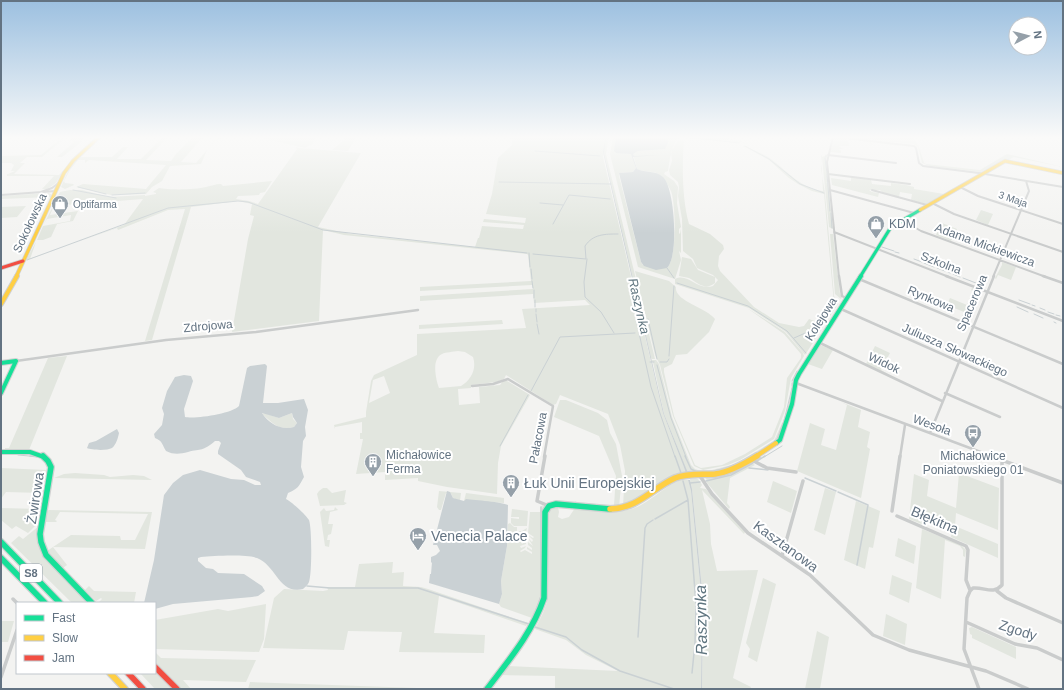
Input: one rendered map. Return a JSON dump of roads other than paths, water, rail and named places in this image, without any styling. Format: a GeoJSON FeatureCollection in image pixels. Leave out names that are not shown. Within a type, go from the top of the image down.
{"type":"FeatureCollection","features":[{"type":"Feature","properties":{"kind":"main road","name":"Sokołowska"},"geometry":{"type":"LineString","coordinates":[[1,304],[23,261],[60,181],[67,169]]}},
{"type":"Feature","properties":{"kind":"main road","name":"Kolejowa"},"geometry":{"type":"LineString","coordinates":[[700,476],[727,472],[752,460],[781,439],[792,404],[799,374],[892,227],[989,169]]}},
{"type":"Feature","properties":{"kind":"main road","name":"Kolejowa"},"geometry":{"type":"LineString","coordinates":[[1045,169],[1063,173]]}},
{"type":"Feature","properties":{"kind":"main road"},"geometry":{"type":"LineString","coordinates":[[1,268],[23,261]]}},
{"type":"Feature","properties":{"kind":"main road"},"geometry":{"type":"LineString","coordinates":[[1,394],[16,360]]}},
{"type":"Feature","properties":{"kind":"main road","name":"Zdrojowa"},"geometry":{"type":"LineString","coordinates":[[1,363],[16,360]]}},
{"type":"Feature","properties":{"kind":"main road","name":"Żwirowa"},"geometry":{"type":"LineString","coordinates":[[1,452],[38,453],[46,455],[50,461],[51,466],[40,542],[46,555],[91,602]]}},
{"type":"Feature","properties":{"kind":"main road"},"geometry":{"type":"LineString","coordinates":[[487,689],[540,613],[543,601],[545,514],[549,506],[556,504],[611,509],[626,507],[640,502],[674,479],[700,476]]}},
{"type":"Feature","properties":{"kind":"main road","name":"S8"},"geometry":{"type":"LineString","coordinates":[[1,542],[59,602]]}},
{"type":"Feature","properties":{"kind":"main road","name":"S8"},"geometry":{"type":"LineString","coordinates":[[1,558],[44,602]]}},
{"type":"Feature","properties":{"kind":"main road"},"geometry":{"type":"LineString","coordinates":[[156,668],[177,689]]}},
{"type":"Feature","properties":{"kind":"main road"},"geometry":{"type":"LineString","coordinates":[[111,674],[125,689]]}},
{"type":"Feature","properties":{"kind":"main road"},"geometry":{"type":"LineString","coordinates":[[129,674],[143,689]]}},
{"type":"Feature","properties":{"kind":"street"},"geometry":{"type":"LineString","coordinates":[[828,169],[841,292],[842,296],[846,298]]}},
{"type":"Feature","properties":{"kind":"street"},"geometry":{"type":"LineString","coordinates":[[945,169],[1063,187]]}},
{"type":"Feature","properties":{"kind":"street"},"geometry":{"type":"LineString","coordinates":[[828,174],[910,184]]}},
{"type":"Feature","properties":{"kind":"street"},"geometry":{"type":"LineString","coordinates":[[45,191],[60,181]]}},
{"type":"Feature","properties":{"kind":"street","name":"Spacerowa"},"geometry":{"type":"LineString","coordinates":[[930,433],[972,326],[1029,190],[1026,181]]}},
{"type":"Feature","properties":{"kind":"street","name":"3 Maja"},"geometry":{"type":"LineString","coordinates":[[960,187],[974,194],[1063,224]]}},
{"type":"Feature","properties":{"kind":"street"},"geometry":{"type":"LineString","coordinates":[[830,190],[914,213]]}},
{"type":"Feature","properties":{"kind":"street"},"geometry":{"type":"LineString","coordinates":[[872,190],[929,204],[1063,252]]}},
{"type":"Feature","properties":{"kind":"street"},"geometry":{"type":"LineString","coordinates":[[35,193],[56,191]]}},
{"type":"Feature","properties":{"kind":"street"},"geometry":{"type":"LineString","coordinates":[[1,195],[56,191]]}},
{"type":"Feature","properties":{"kind":"street","name":"Adama Mickiewicza"},"geometry":{"type":"LineString","coordinates":[[902,220],[922,231],[1063,283]]}},
{"type":"Feature","properties":{"kind":"street","name":"Szkolna"},"geometry":{"type":"LineString","coordinates":[[834,232],[1063,321]]}},
{"type":"Feature","properties":{"kind":"street","name":"Rynkowa"},"geometry":{"type":"LineString","coordinates":[[859,278],[1063,364]]}},
{"type":"Feature","properties":{"kind":"street","name":"Juliusza Słowackiego"},"geometry":{"type":"LineString","coordinates":[[840,308],[1063,408]]}},
{"type":"Feature","properties":{"kind":"street","name":"Zdrojowa"},"geometry":{"type":"LineString","coordinates":[[16,360],[166,340],[265,331],[418,310]]}},
{"type":"Feature","properties":{"kind":"street","name":"Widok"},"geometry":{"type":"LineString","coordinates":[[818,342],[942,401]]}},
{"type":"Feature","properties":{"kind":"street","name":"Pałacowa"},"geometry":{"type":"LineString","coordinates":[[472,386],[493,384],[508,379],[553,408],[536,501],[549,506]]}},
{"type":"Feature","properties":{"kind":"street","name":"Wesoła"},"geometry":{"type":"LineString","coordinates":[[796,383],[1063,483]]}},
{"type":"Feature","properties":{"kind":"street"},"geometry":{"type":"LineString","coordinates":[[945,393],[1000,417]]}},
{"type":"Feature","properties":{"kind":"street"},"geometry":{"type":"LineString","coordinates":[[892,511],[905,424]]}},
{"type":"Feature","properties":{"kind":"street"},"geometry":{"type":"LineString","coordinates":[[752,460],[756,464],[767,468],[796,472]]}},
{"type":"Feature","properties":{"kind":"street"},"geometry":{"type":"LineString","coordinates":[[996,591],[1001,587],[1002,583],[1002,461]]}},
{"type":"Feature","properties":{"kind":"street","name":"Kasztanowa"},"geometry":{"type":"LineString","coordinates":[[700,476],[712,494],[748,533],[819,583],[858,621],[876,636],[906,649],[946,661],[971,666],[997,675],[1028,689]]}},
{"type":"Feature","properties":{"kind":"street"},"geometry":{"type":"LineString","coordinates":[[782,556],[803,481]]}},
{"type":"Feature","properties":{"kind":"street","name":"Błękitna"},"geometry":{"type":"LineString","coordinates":[[897,516],[966,546],[968,550],[966,581],[970,590]]}},
{"type":"Feature","properties":{"kind":"street"},"geometry":{"type":"LineString","coordinates":[[979,689],[964,649],[967,598],[970,590],[978,588],[996,591],[1006,598],[1063,624]]}},
{"type":"Feature","properties":{"kind":"street","name":"Zgody"},"geometry":{"type":"LineString","coordinates":[[966,622],[1014,644],[1038,648],[1063,660]]}},
{"type":"Feature","properties":{"kind":"street"},"geometry":{"type":"LineString","coordinates":[[1,677],[16,633]]}},
{"type":"Feature","properties":{"kind":"water","name":"Raszynka"},"geometry":{"type":"Polygon","coordinates":[[[607,169],[664,414],[688,473],[686,473],[663,413],[607,169]]]}},
{"type":"Feature","properties":{"kind":"water"},"geometry":{"type":"Polygon","coordinates":[[[635,169],[638,169],[654,172],[663,177],[667,184],[673,208],[674,237],[671,261],[667,268],[656,270],[644,266],[641,262],[619,173],[633,172],[635,169]]]}},
{"type":"Feature","properties":{"kind":"water"},"geometry":{"type":"Polygon","coordinates":[[[265,364],[267,366],[263,403],[278,403],[304,399],[308,410],[301,467],[304,477],[298,487],[288,493],[286,499],[299,509],[309,520],[311,532],[311,570],[309,582],[303,589],[295,590],[288,588],[269,567],[257,558],[237,556],[201,557],[198,558],[198,561],[206,568],[213,569],[218,573],[244,574],[262,586],[265,591],[258,596],[252,597],[173,604],[156,609],[156,602],[144,602],[154,560],[164,495],[173,483],[183,475],[200,470],[231,479],[244,480],[255,485],[261,485],[260,482],[246,477],[241,470],[218,454],[221,443],[219,441],[215,441],[202,449],[182,453],[174,454],[166,451],[161,442],[155,438],[154,434],[162,425],[164,414],[162,408],[167,391],[175,377],[184,375],[191,376],[193,381],[184,409],[185,417],[205,417],[221,414],[239,406],[247,368],[250,366],[265,364]],[[262,413],[271,423],[280,427],[289,428],[294,427],[297,423],[292,413],[279,418],[262,413]]]}},
{"type":"Feature","properties":{"kind":"water"},"geometry":{"type":"Polygon","coordinates":[[[117,429],[119,433],[118,437],[112,448],[107,450],[99,450],[87,448],[89,443],[96,441],[117,429]]]}},
{"type":"Feature","properties":{"kind":"water"},"geometry":{"type":"Polygon","coordinates":[[[688,480],[690,480],[692,489],[703,599],[702,689],[702,603],[691,491],[688,480]]]}},
{"type":"Feature","properties":{"kind":"water"},"geometry":{"type":"Polygon","coordinates":[[[447,491],[450,492],[453,498],[464,501],[466,499],[508,505],[507,546],[501,581],[502,594],[499,604],[429,583],[432,562],[431,563],[431,557],[440,551],[437,545],[433,545],[447,491]]]}},
{"type":"Feature","properties":{"kind":"waterway"},"geometry":{"type":"LineString","coordinates":[[782,169],[800,184],[824,193]]}},
{"type":"Feature","properties":{"kind":"waterway"},"geometry":{"type":"LineString","coordinates":[[827,174],[830,211]]}},
{"type":"Feature","properties":{"kind":"waterway"},"geometry":{"type":"LineString","coordinates":[[499,182],[611,184]]}},
{"type":"Feature","properties":{"kind":"waterway"},"geometry":{"type":"LineString","coordinates":[[78,187],[106,194]]}},
{"type":"Feature","properties":{"kind":"waterway"},"geometry":{"type":"LineString","coordinates":[[73,190],[116,198]]}},
{"type":"Feature","properties":{"kind":"waterway"},"geometry":{"type":"LineString","coordinates":[[112,195],[145,193]]}},
{"type":"Feature","properties":{"kind":"waterway"},"geometry":{"type":"LineString","coordinates":[[553,224],[569,195],[610,199]]}},
{"type":"Feature","properties":{"kind":"waterway"},"geometry":{"type":"LineString","coordinates":[[27,260],[168,208],[238,201],[248,202],[323,230],[527,253]]}},
{"type":"Feature","properties":{"kind":"waterway"},"geometry":{"type":"LineString","coordinates":[[540,203],[563,205]]}},
{"type":"Feature","properties":{"kind":"waterway"},"geometry":{"type":"LineString","coordinates":[[831,213],[832,228]]}},
{"type":"Feature","properties":{"kind":"waterway"},"geometry":{"type":"LineString","coordinates":[[533,254],[586,259],[585,246],[588,242],[596,237],[618,234]]}},
{"type":"Feature","properties":{"kind":"waterway"},"geometry":{"type":"LineString","coordinates":[[882,247],[894,251]]}},
{"type":"Feature","properties":{"kind":"waterway"},"geometry":{"type":"LineString","coordinates":[[895,252],[899,253]]}},
{"type":"Feature","properties":{"kind":"waterway"},"geometry":{"type":"LineString","coordinates":[[529,253],[530,267]]}},
{"type":"Feature","properties":{"kind":"waterway"},"geometry":{"type":"LineString","coordinates":[[587,259],[584,282],[585,297],[601,312],[614,333]]}},
{"type":"Feature","properties":{"kind":"waterway"},"geometry":{"type":"LineString","coordinates":[[914,259],[922,262]]}},
{"type":"Feature","properties":{"kind":"waterway"},"geometry":{"type":"LineString","coordinates":[[11,263],[16,262]]}},
{"type":"Feature","properties":{"kind":"waterway"},"geometry":{"type":"LineString","coordinates":[[924,263],[934,267]]}},
{"type":"Feature","properties":{"kind":"waterway"},"geometry":{"type":"LineString","coordinates":[[667,268],[674,278]]}},
{"type":"Feature","properties":{"kind":"waterway"},"geometry":{"type":"LineString","coordinates":[[937,268],[945,271]]}},
{"type":"Feature","properties":{"kind":"waterway"},"geometry":{"type":"LineString","coordinates":[[531,269],[532,279]]}},
{"type":"Feature","properties":{"kind":"waterway"},"geometry":{"type":"LineString","coordinates":[[953,274],[960,277]]}},
{"type":"Feature","properties":{"kind":"waterway"},"geometry":{"type":"LineString","coordinates":[[963,278],[981,285]]}},
{"type":"Feature","properties":{"kind":"waterway"},"geometry":{"type":"LineString","coordinates":[[532,281],[533,288]]}},
{"type":"Feature","properties":{"kind":"waterway"},"geometry":{"type":"LineString","coordinates":[[677,283],[748,306],[787,331],[806,353]]}},
{"type":"Feature","properties":{"kind":"waterway"},"geometry":{"type":"LineString","coordinates":[[669,356],[674,286]]}},
{"type":"Feature","properties":{"kind":"waterway"},"geometry":{"type":"LineString","coordinates":[[534,290],[534,298]]}},
{"type":"Feature","properties":{"kind":"waterway"},"geometry":{"type":"LineString","coordinates":[[535,300],[535,307]]}},
{"type":"Feature","properties":{"kind":"waterway"},"geometry":{"type":"LineString","coordinates":[[1019,300],[1030,304]]}},
{"type":"Feature","properties":{"kind":"waterway"},"geometry":{"type":"LineString","coordinates":[[1017,307],[1028,312]]}},
{"type":"Feature","properties":{"kind":"waterway"},"geometry":{"type":"LineString","coordinates":[[1040,308],[1045,310]]}},
{"type":"Feature","properties":{"kind":"waterway"},"geometry":{"type":"LineString","coordinates":[[1048,312],[1054,314]]}},
{"type":"Feature","properties":{"kind":"waterway"},"geometry":{"type":"LineString","coordinates":[[536,314],[537,322]]}},
{"type":"Feature","properties":{"kind":"waterway"},"geometry":{"type":"LineString","coordinates":[[1034,314],[1043,318]]}},
{"type":"Feature","properties":{"kind":"waterway"},"geometry":{"type":"LineString","coordinates":[[1056,315],[1060,316]]}},
{"type":"Feature","properties":{"kind":"waterway","name":"Raszynka"},"geometry":{"type":"LineString","coordinates":[[639,331],[636,320],[642,319]]}},
{"type":"Feature","properties":{"kind":"waterway","name":"Raszynka"},"geometry":{"type":"LineString","coordinates":[[648,319],[657,359]]}},
{"type":"Feature","properties":{"kind":"waterway"},"geometry":{"type":"LineString","coordinates":[[537,324],[539,334]]}},
{"type":"Feature","properties":{"kind":"waterway"},"geometry":{"type":"LineString","coordinates":[[794,338],[810,331]]}},
{"type":"Feature","properties":{"kind":"waterway","name":"Raszynka"},"geometry":{"type":"LineString","coordinates":[[531,391],[560,337],[635,333]]}},
{"type":"Feature","properties":{"kind":"waterway","name":"Raszynka"},"geometry":{"type":"LineString","coordinates":[[639,333],[651,387],[675,457]]}},
{"type":"Feature","properties":{"kind":"waterway"},"geometry":{"type":"LineString","coordinates":[[660,362],[667,362],[669,359]]}},
{"type":"Feature","properties":{"kind":"waterway"},"geometry":{"type":"LineString","coordinates":[[657,365],[671,418],[686,457]]}},
{"type":"Feature","properties":{"kind":"waterway"},"geometry":{"type":"LineString","coordinates":[[792,381],[797,371]]}},
{"type":"Feature","properties":{"kind":"waterway"},"geometry":{"type":"LineString","coordinates":[[784,421],[792,388]]}},
{"type":"Feature","properties":{"kind":"waterway"},"geometry":{"type":"LineString","coordinates":[[500,446],[528,395]]}},
{"type":"Feature","properties":{"kind":"waterway"},"geometry":{"type":"LineString","coordinates":[[777,439],[783,423]]}},
{"type":"Feature","properties":{"kind":"waterway"},"geometry":{"type":"LineString","coordinates":[[756,454],[772,443]]}},
{"type":"Feature","properties":{"kind":"waterway"},"geometry":{"type":"LineString","coordinates":[[764,457],[782,446]]}},
{"type":"Feature","properties":{"kind":"waterway"},"geometry":{"type":"LineString","coordinates":[[18,455],[40,457]]}},
{"type":"Feature","properties":{"kind":"waterway"},"geometry":{"type":"LineString","coordinates":[[30,456],[40,457]]}},
{"type":"Feature","properties":{"kind":"waterway"},"geometry":{"type":"LineString","coordinates":[[675,456],[681,473]]}},
{"type":"Feature","properties":{"kind":"waterway"},"geometry":{"type":"LineString","coordinates":[[685,456],[691,469],[699,473]]}},
{"type":"Feature","properties":{"kind":"waterway"},"geometry":{"type":"LineString","coordinates":[[757,461],[765,456]]}},
{"type":"Feature","properties":{"kind":"waterway"},"geometry":{"type":"LineString","coordinates":[[40,457],[47,464]]}},
{"type":"Feature","properties":{"kind":"waterway"},"geometry":{"type":"LineString","coordinates":[[739,464],[748,459]]}},
{"type":"Feature","properties":{"kind":"waterway"},"geometry":{"type":"LineString","coordinates":[[706,481],[731,475],[753,463]]}},
{"type":"Feature","properties":{"kind":"waterway"},"geometry":{"type":"LineString","coordinates":[[749,468],[768,470]]}},
{"type":"Feature","properties":{"kind":"waterway"},"geometry":{"type":"LineString","coordinates":[[714,471],[725,469]]}},
{"type":"Feature","properties":{"kind":"waterway"},"geometry":{"type":"LineString","coordinates":[[805,478],[836,491]]}},
{"type":"Feature","properties":{"kind":"waterway"},"geometry":{"type":"LineString","coordinates":[[683,481],[688,500]]}},
{"type":"Feature","properties":{"kind":"waterway"},"geometry":{"type":"LineString","coordinates":[[690,483],[700,482]]}},
{"type":"Feature","properties":{"kind":"waterway"},"geometry":{"type":"LineString","coordinates":[[838,492],[868,505],[857,565]]}},
{"type":"Feature","properties":{"kind":"waterway"},"geometry":{"type":"LineString","coordinates":[[655,519],[688,500]]}},
{"type":"Feature","properties":{"kind":"waterway","name":"Raszynka"},"geometry":{"type":"LineString","coordinates":[[688,500],[696,605],[695,643],[692,673]]}},
{"type":"Feature","properties":{"kind":"waterway"},"geometry":{"type":"LineString","coordinates":[[534,616],[541,596],[541,507]]}},
{"type":"Feature","properties":{"kind":"waterway"},"geometry":{"type":"LineString","coordinates":[[638,637],[645,528],[647,524],[653,520]]}},
{"type":"Feature","properties":{"kind":"waterway"},"geometry":{"type":"LineString","coordinates":[[307,586],[330,588],[418,588],[529,624]]}},
{"type":"Feature","properties":{"kind":"waterway"},"geometry":{"type":"LineString","coordinates":[[535,627],[566,637],[582,650],[620,671],[674,689]]}},
{"type":"Feature","properties":{"kind":"place","name":"Optifarma"},"geometry":{"type":"Point","coordinates":[60,219]}},
{"type":"Feature","properties":{"kind":"place","name":"KDM"},"geometry":{"type":"Point","coordinates":[876,239]}},
{"type":"Feature","properties":{"kind":"place","name":"Michałowice Poniatowskiego 01"},"geometry":{"type":"Point","coordinates":[973,448]}},
{"type":"Feature","properties":{"kind":"place","name":"Michałowice Ferma"},"geometry":{"type":"Point","coordinates":[373,477]}},
{"type":"Feature","properties":{"kind":"place","name":"Łuk Unii Europejskiej"},"geometry":{"type":"Point","coordinates":[511,498]}},
{"type":"Feature","properties":{"kind":"place","name":"Venecia Palace"},"geometry":{"type":"Point","coordinates":[418,551]}}]}
